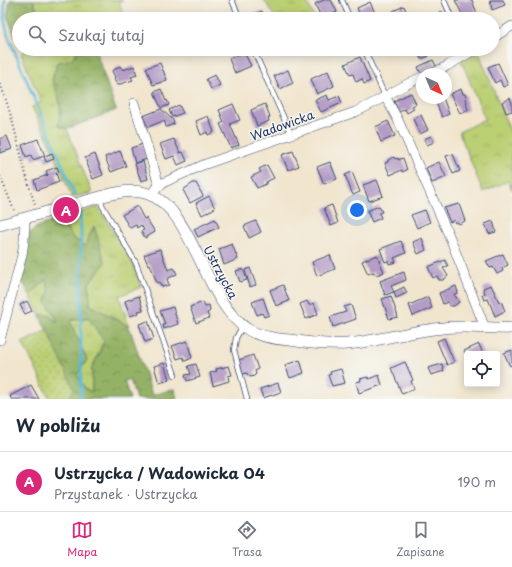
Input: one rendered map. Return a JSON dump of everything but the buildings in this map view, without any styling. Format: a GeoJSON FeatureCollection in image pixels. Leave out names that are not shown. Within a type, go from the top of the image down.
{"type":"FeatureCollection","features":[{"type":"Feature","properties":{"kind":"street"},"geometry":{"type":"LineString","coordinates":[[500,34],[512,26]]}},
{"type":"Feature","properties":{"kind":"street"},"geometry":{"type":"LineString","coordinates":[[441,68],[461,56]]}},
{"type":"Feature","properties":{"kind":"street","name":"Wadowicka"},"geometry":{"type":"LineString","coordinates":[[152,196],[160,185],[165,182],[202,166],[355,112],[407,83],[416,80]]}},
{"type":"Feature","properties":{"kind":"street"},"geometry":{"type":"LineString","coordinates":[[385,96],[398,120],[452,240],[485,328]]}},
{"type":"Feature","properties":{"kind":"street"},"geometry":{"type":"LineString","coordinates":[[134,103],[160,185]]}},
{"type":"Feature","properties":{"kind":"street","name":"Ustrzycka"},"geometry":{"type":"LineString","coordinates":[[0,225],[100,198],[134,191],[141,192],[164,203],[173,211],[220,300],[242,325],[258,335],[312,343],[337,344],[359,343],[442,328],[512,328]]}},
{"type":"Feature","properties":{"kind":"street"},"geometry":{"type":"LineString","coordinates":[[0,340],[22,255],[26,226],[22,219]]}},
{"type":"Feature","properties":{"kind":"lane"},"geometry":{"type":"LineString","coordinates":[[232,0],[237,12]]}},
{"type":"Feature","properties":{"kind":"lane"},"geometry":{"type":"LineString","coordinates":[[342,0],[347,12]]}},
{"type":"Feature","properties":{"kind":"lane"},"geometry":{"type":"LineString","coordinates":[[444,0],[449,12]]}},
{"type":"Feature","properties":{"kind":"lane"},"geometry":{"type":"LineString","coordinates":[[257,56],[291,134]]}},
{"type":"Feature","properties":{"kind":"lane"},"geometry":{"type":"LineString","coordinates":[[367,56],[385,96]]}},
{"type":"Feature","properties":{"kind":"lane"},"geometry":{"type":"LineString","coordinates":[[100,198],[102,205],[136,263],[175,375]]}},
{"type":"Feature","properties":{"kind":"lane"},"geometry":{"type":"LineString","coordinates":[[242,325],[236,338],[234,350],[247,399]]}},
{"type":"Feature","properties":{"kind":"path"},"geometry":{"type":"LineString","coordinates":[[0,84],[12,118],[29,186],[39,215]]}},
{"type":"Feature","properties":{"kind":"path"},"geometry":{"type":"LineString","coordinates":[[0,176],[22,219]]}},
{"type":"Feature","properties":{"kind":"green space"},"geometry":{"type":"Polygon","coordinates":[[[10,0],[33,0],[37,12],[12,12],[12,29],[7,16],[10,0]]]}},
{"type":"Feature","properties":{"kind":"green space"},"geometry":{"type":"Polygon","coordinates":[[[33,0],[123,0],[119,2],[123,12],[37,12],[33,0]]]}},
{"type":"Feature","properties":{"kind":"green space"},"geometry":{"type":"Polygon","coordinates":[[[264,0],[306,0],[312,12],[272,12],[264,0]]]}},
{"type":"Feature","properties":{"kind":"green space"},"geometry":{"type":"Polygon","coordinates":[[[22,56],[74,56],[52,80],[60,102],[58,126],[67,129],[92,193],[72,197],[45,133],[32,107],[41,102],[22,56]]]}},
{"type":"Feature","properties":{"kind":"green space"},"geometry":{"type":"Polygon","coordinates":[[[74,56],[97,56],[116,110],[67,129],[58,126],[60,102],[52,80],[57,62],[72,59],[74,56]]]}},
{"type":"Feature","properties":{"kind":"green space"},"geometry":{"type":"Polygon","coordinates":[[[468,56],[480,56],[512,136],[512,190],[508,181],[483,192],[459,132],[485,119],[461,60],[468,56]]]}},
{"type":"Feature","properties":{"kind":"green space"},"geometry":{"type":"Polygon","coordinates":[[[98,207],[131,259],[141,287],[119,296],[129,326],[90,305],[89,283],[105,263],[94,227],[85,246],[72,237],[60,219],[98,207]]]}},
{"type":"Feature","properties":{"kind":"green space"},"geometry":{"type":"Polygon","coordinates":[[[60,219],[72,237],[85,246],[94,226],[105,263],[89,283],[90,305],[129,326],[152,395],[175,389],[177,399],[136,399],[130,380],[124,381],[130,399],[68,399],[74,389],[39,314],[51,316],[57,323],[56,317],[46,302],[49,290],[46,280],[30,295],[19,276],[30,233],[37,227],[60,219]],[[88,317],[70,321],[87,360],[77,375],[86,390],[92,391],[92,368],[104,341],[88,317]]]}},
{"type":"Feature","properties":{"kind":"green space"},"geometry":{"type":"Polygon","coordinates":[[[46,280],[49,290],[46,302],[56,317],[58,324],[51,316],[39,314],[30,295],[46,280]]]}},
{"type":"Feature","properties":{"kind":"green space"},"geometry":{"type":"Polygon","coordinates":[[[89,317],[104,341],[92,368],[92,391],[86,390],[77,375],[70,321],[89,317]]]}},
{"type":"Feature","properties":{"kind":"green space"},"geometry":{"type":"Polygon","coordinates":[[[47,330],[74,389],[68,399],[50,399],[22,343],[47,330]]]}},
{"type":"Feature","properties":{"kind":"waterway"},"geometry":{"type":"LineString","coordinates":[[5,0],[4,18],[12,45]]}},
{"type":"Feature","properties":{"kind":"waterway"},"geometry":{"type":"LineString","coordinates":[[16,56],[75,195]]}},
{"type":"Feature","properties":{"kind":"waterway"},"geometry":{"type":"LineString","coordinates":[[80,212],[81,399]]}},
{"type":"Feature","properties":{"kind":"place","name":"Ustrzycka / Wadowicka 04"},"geometry":{"type":"Point","coordinates":[66,210]}}]}
